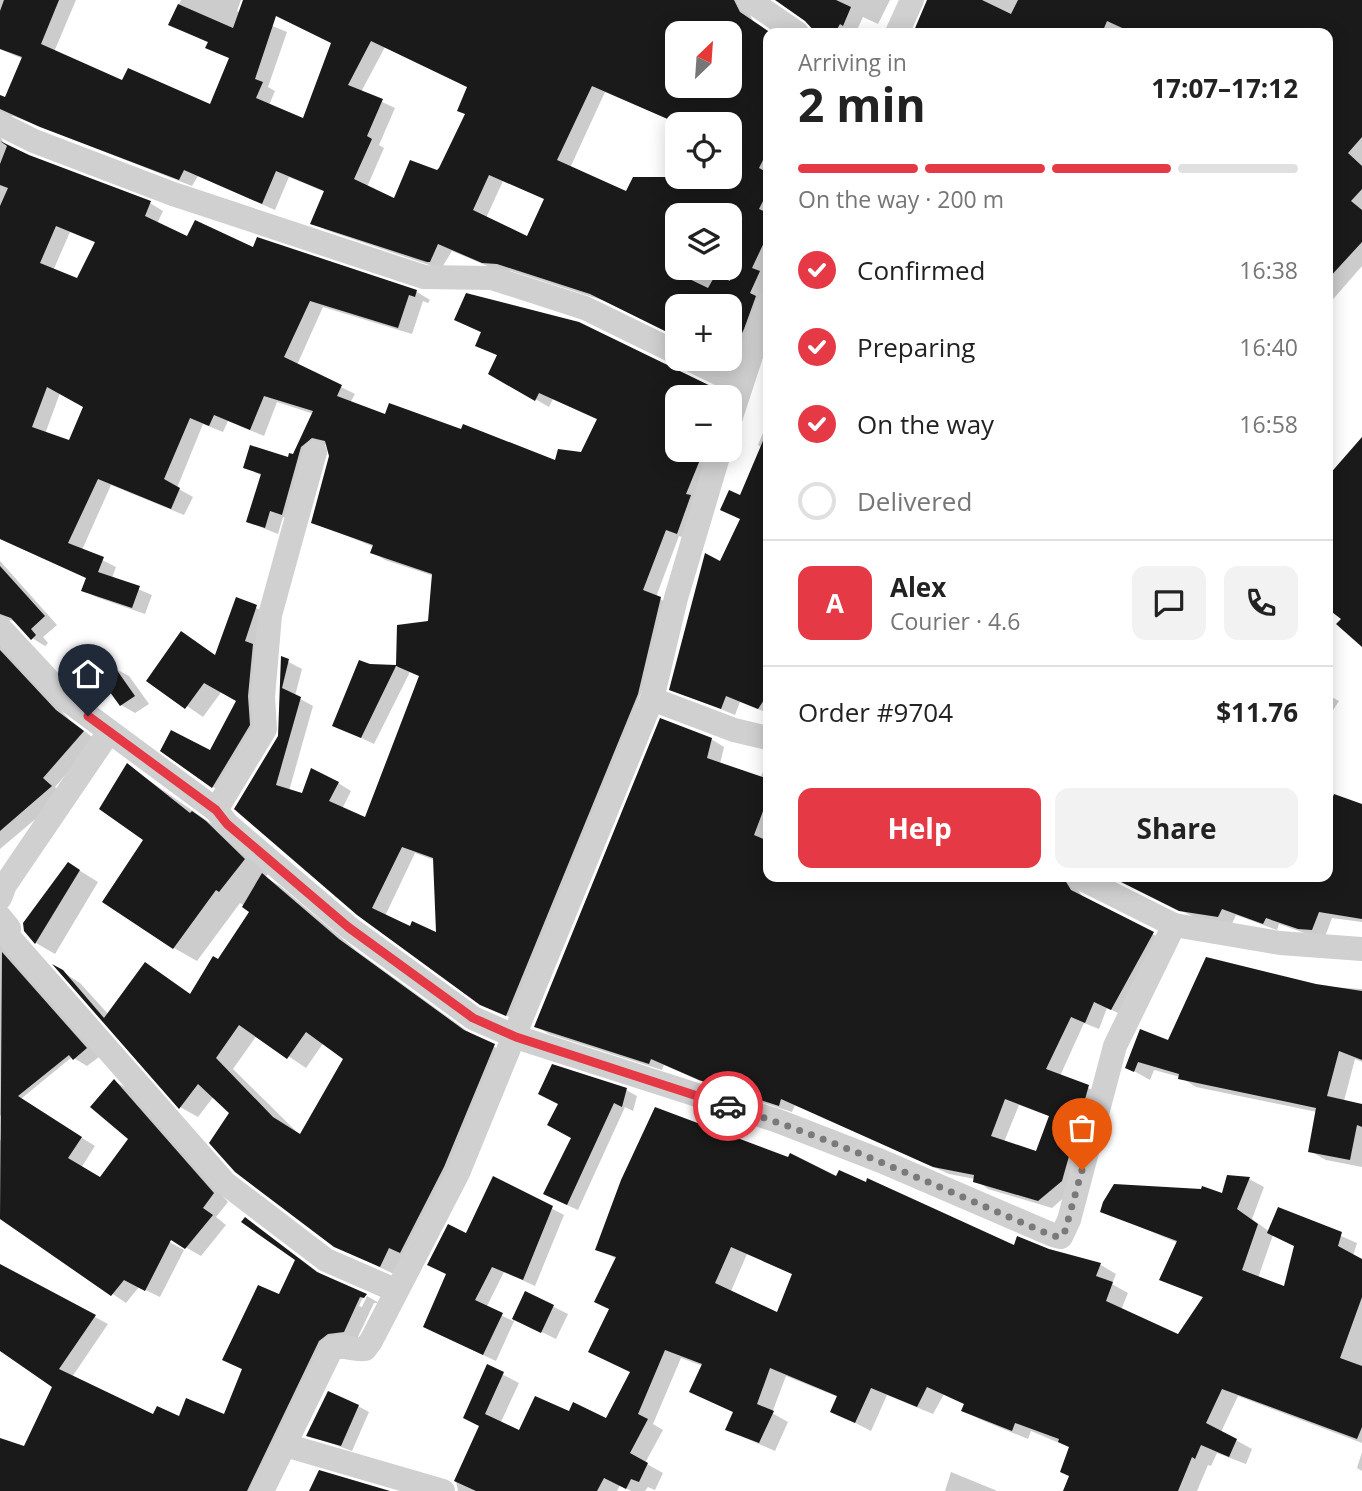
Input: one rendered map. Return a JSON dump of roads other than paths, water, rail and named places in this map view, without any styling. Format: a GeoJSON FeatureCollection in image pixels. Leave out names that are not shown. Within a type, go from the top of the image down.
{"type":"FeatureCollection","features":[{"type":"Feature","properties":{"kind":"street"},"geometry":{"type":"LineString","coordinates":[[749,0],[790,28]]}},
{"type":"Feature","properties":{"kind":"street"},"geometry":{"type":"LineString","coordinates":[[899,28],[912,0]]}},
{"type":"Feature","properties":{"kind":"street"},"geometry":{"type":"LineString","coordinates":[[0,124],[34,141],[173,194],[424,277],[492,278],[585,308],[665,347]]}},
{"type":"Feature","properties":{"kind":"street"},"geometry":{"type":"LineString","coordinates":[[741,385],[763,319]]}},
{"type":"Feature","properties":{"kind":"street"},"geometry":{"type":"LineString","coordinates":[[713,371],[740,384],[749,360]]}},
{"type":"Feature","properties":{"kind":"street"},"geometry":{"type":"LineString","coordinates":[[216,810],[265,729],[263,697],[270,615],[315,452]]}},
{"type":"Feature","properties":{"kind":"street"},"geometry":{"type":"LineString","coordinates":[[262,1491],[332,1348],[338,1346],[365,1349],[458,1173],[516,1037],[652,699],[680,586],[716,462]]}},
{"type":"Feature","properties":{"kind":"street"},"geometry":{"type":"LineString","coordinates":[[0,628],[67,700],[216,810],[227,824],[348,927],[473,1018],[516,1037],[778,1121],[1061,1237],[1069,1220],[1115,1046],[1174,925]]}},
{"type":"Feature","properties":{"kind":"street"},"geometry":{"type":"LineString","coordinates":[[652,699],[734,730],[763,737]]}},
{"type":"Feature","properties":{"kind":"street"},"geometry":{"type":"LineString","coordinates":[[0,898],[5,885],[109,732]]}},
{"type":"Feature","properties":{"kind":"street"},"geometry":{"type":"LineString","coordinates":[[1088,882],[1174,925],[1280,943],[1362,949]]}},
{"type":"Feature","properties":{"kind":"street"},"geometry":{"type":"LineString","coordinates":[[0,916],[9,928],[8,936],[225,1183],[326,1260],[395,1290]]}},
{"type":"Feature","properties":{"kind":"street"},"geometry":{"type":"LineString","coordinates":[[285,1445],[443,1491]]}}]}
